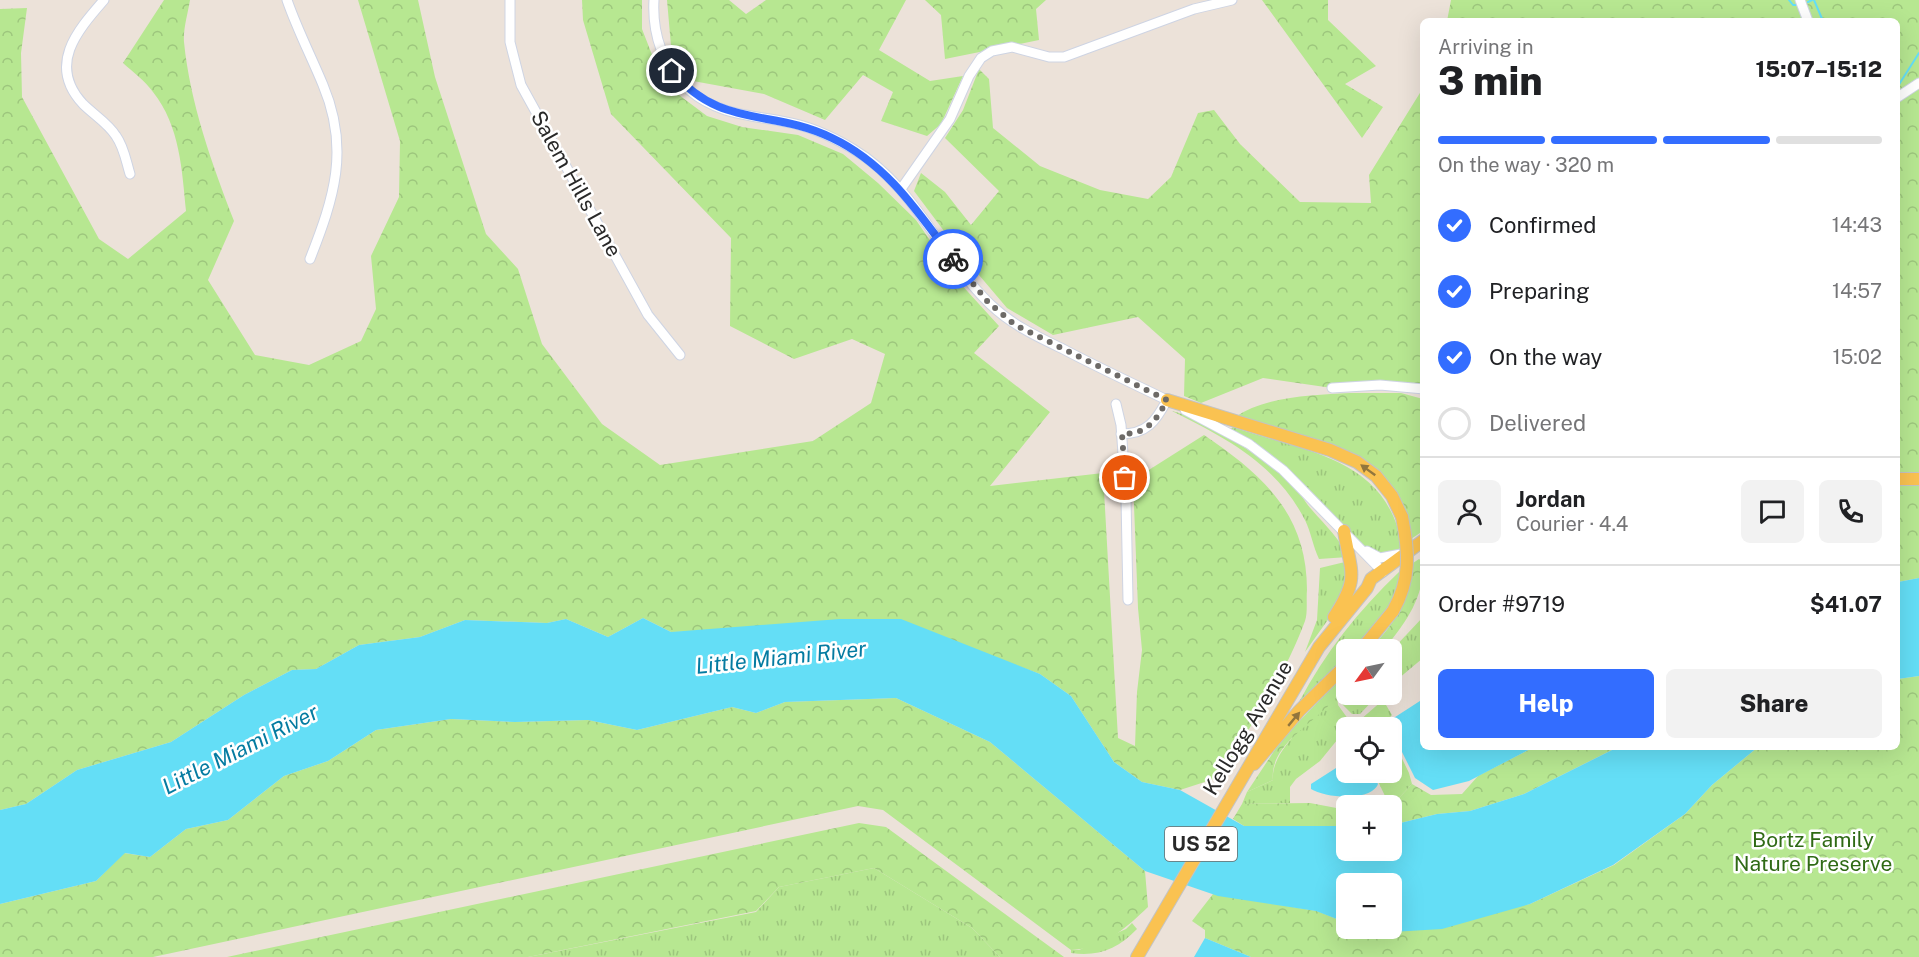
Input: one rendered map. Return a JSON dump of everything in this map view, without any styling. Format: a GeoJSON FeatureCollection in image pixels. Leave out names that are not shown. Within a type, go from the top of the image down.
{"type":"FeatureCollection","features":[{"type":"Feature","properties":{"kind":"main road"},"geometry":{"type":"LineString","coordinates":[[1167,400],[1330,450],[1357,462],[1376,476],[1392,496],[1402,517],[1409,558],[1408,573],[1393,611],[1370,639]]}},
{"type":"Feature","properties":{"kind":"main road"},"geometry":{"type":"LineString","coordinates":[[1900,479],[1919,479]]}},
{"type":"Feature","properties":{"kind":"main road"},"geometry":{"type":"LineString","coordinates":[[1319,647],[1351,584],[1353,568],[1344,531]]}},
{"type":"Feature","properties":{"kind":"main road","name":"Kellogg Avenue"},"geometry":{"type":"LineString","coordinates":[[1137,957],[1240,777],[1319,647],[1367,588],[1371,579],[1420,543]]}},
{"type":"Feature","properties":{"kind":"main road"},"geometry":{"type":"LineString","coordinates":[[1240,777],[1262,756],[1299,711],[1336,675]]}},
{"type":"Feature","properties":{"kind":"street"},"geometry":{"type":"LineString","coordinates":[[104,0],[73,39],[67,57],[68,77],[77,96],[116,135],[130,174]]}},
{"type":"Feature","properties":{"kind":"street"},"geometry":{"type":"LineString","coordinates":[[287,0],[326,94],[337,142],[333,196],[310,259]]}},
{"type":"Feature","properties":{"kind":"street","name":"Salem Hills Lane"},"geometry":{"type":"LineString","coordinates":[[510,0],[510,42],[521,85],[648,315],[680,355]]}},
{"type":"Feature","properties":{"kind":"street"},"geometry":{"type":"LineString","coordinates":[[654,0],[654,23],[660,46],[672,71],[690,90],[727,112],[786,122],[833,138],[867,159],[902,189],[978,290],[1002,316],[1030,334],[1228,432],[1266,457],[1300,485],[1383,572]]}},
{"type":"Feature","properties":{"kind":"street"},"geometry":{"type":"LineString","coordinates":[[902,189],[951,119],[969,76],[987,53],[1012,47],[1049,57],[1064,57],[1194,9],[1232,0]]}},
{"type":"Feature","properties":{"kind":"street"},"geometry":{"type":"LineString","coordinates":[[1800,0],[1807,18]]}},
{"type":"Feature","properties":{"kind":"street"},"geometry":{"type":"LineString","coordinates":[[1900,96],[1919,83]]}},
{"type":"Feature","properties":{"kind":"street"},"geometry":{"type":"LineString","coordinates":[[1332,388],[1380,385],[1420,389]]}},
{"type":"Feature","properties":{"kind":"street"},"geometry":{"type":"LineString","coordinates":[[1122,434],[1146,429],[1157,418],[1167,400]]}},
{"type":"Feature","properties":{"kind":"street"},"geometry":{"type":"LineString","coordinates":[[1116,404],[1122,434],[1126,498],[1128,600]]}},
{"type":"Feature","properties":{"kind":"street"},"geometry":{"type":"LineString","coordinates":[[1357,545],[1380,558],[1404,555]]}},
{"type":"Feature","properties":{"kind":"green space"},"geometry":{"type":"Polygon","coordinates":[[[164,0],[190,0],[184,37],[191,88],[210,155],[234,221],[208,280],[255,355],[309,365],[361,341],[376,309],[371,256],[399,197],[400,141],[358,0],[418,0],[435,77],[486,234],[518,269],[542,344],[602,424],[660,465],[813,441],[871,403],[885,354],[852,339],[794,359],[730,326],[731,238],[611,114],[583,20],[582,0],[642,0],[642,29],[663,83],[707,116],[742,127],[798,135],[843,154],[878,183],[916,220],[958,281],[999,326],[974,353],[1050,412],[990,486],[1103,473],[1118,738],[1135,746],[1137,692],[1142,650],[1133,480],[1204,435],[1245,465],[1278,499],[1299,539],[1305,563],[1306,617],[1277,681],[1220,777],[1180,790],[1142,782],[1114,762],[1071,696],[1040,674],[980,652],[716,631],[671,632],[643,618],[608,637],[566,619],[547,623],[465,620],[420,637],[359,645],[316,669],[292,670],[244,695],[171,742],[77,770],[26,804],[0,810],[0,9],[27,8],[21,53],[22,97],[99,239],[128,259],[186,211],[178,149],[169,119],[150,88],[123,63],[164,0]]]}},
{"type":"Feature","properties":{"kind":"green space"},"geometry":{"type":"Polygon","coordinates":[[[667,0],[729,0],[746,14],[766,0],[906,0],[879,50],[930,81],[963,76],[941,124],[927,136],[881,121],[893,92],[863,75],[825,120],[764,94],[693,81],[671,46],[667,0]]]}},
{"type":"Feature","properties":{"kind":"green space"},"geometry":{"type":"Polygon","coordinates":[[[925,0],[1046,0],[1036,9],[1039,40],[945,59],[941,15],[925,0]]]}},
{"type":"Feature","properties":{"kind":"green space"},"geometry":{"type":"Polygon","coordinates":[[[1262,0],[1328,0],[1328,20],[1376,66],[1345,84],[1383,107],[1362,138],[1262,0]]]}},
{"type":"Feature","properties":{"kind":"green space"},"geometry":{"type":"Polygon","coordinates":[[[1451,0],[1919,0],[1919,578],[1900,582],[1900,18],[1448,18],[1451,0]]]}},
{"type":"Feature","properties":{"kind":"green space"},"geometry":{"type":"Polygon","coordinates":[[[979,69],[989,79],[993,128],[1040,166],[1100,190],[1148,199],[1171,177],[1198,113],[1214,110],[1240,144],[1300,202],[1371,203],[1369,175],[1420,93],[1420,389],[1332,388],[1263,378],[1201,403],[1184,396],[1185,359],[1138,317],[1053,335],[1007,308],[962,255],[914,191],[921,173],[945,192],[971,225],[999,191],[945,138],[963,110],[979,69]]]}},
{"type":"Feature","properties":{"kind":"green space"},"geometry":{"type":"Polygon","coordinates":[[[1401,393],[1420,398],[1420,533],[1411,539],[1372,470],[1234,418],[1260,405],[1305,396],[1401,393]]]}},
{"type":"Feature","properties":{"kind":"green space"},"geometry":{"type":"Polygon","coordinates":[[[1172,411],[1202,422],[1271,466],[1296,488],[1310,508],[1337,538],[1348,557],[1319,559],[1305,520],[1280,483],[1248,455],[1230,443],[1172,411]]]}},
{"type":"Feature","properties":{"kind":"green space"},"geometry":{"type":"Polygon","coordinates":[[[1233,427],[1314,452],[1361,476],[1380,494],[1394,517],[1402,547],[1393,553],[1382,552],[1380,555],[1367,550],[1298,478],[1231,429],[1233,427]]]}},
{"type":"Feature","properties":{"kind":"green space"},"geometry":{"type":"Polygon","coordinates":[[[1419,559],[1420,590],[1412,608],[1392,639],[1378,639],[1394,620],[1407,590],[1413,563],[1419,559]]]}},
{"type":"Feature","properties":{"kind":"green space"},"geometry":{"type":"Polygon","coordinates":[[[1349,561],[1342,600],[1305,652],[1317,620],[1320,568],[1349,561]]]}},
{"type":"Feature","properties":{"kind":"green space"},"geometry":{"type":"Polygon","coordinates":[[[1399,572],[1402,575],[1389,612],[1364,639],[1339,639],[1343,633],[1399,572]]]}},
{"type":"Feature","properties":{"kind":"green space"},"geometry":{"type":"Polygon","coordinates":[[[1420,620],[1420,661],[1402,676],[1402,639],[1420,620]]]}},
{"type":"Feature","properties":{"kind":"green space"},"geometry":{"type":"Polygon","coordinates":[[[1336,643],[1336,669],[1301,704],[1299,702],[1336,643]]]}},
{"type":"Feature","properties":{"kind":"green space","name":"Bortz Family Nature Preserve"},"geometry":{"type":"Polygon","coordinates":[[[1919,676],[1919,957],[1251,957],[1205,938],[1205,930],[1192,921],[1213,894],[1317,911],[1336,919],[1336,939],[1402,939],[1402,928],[1530,904],[1614,865],[1685,814],[1712,785],[1754,750],[1900,750],[1900,679],[1919,676]]]}},
{"type":"Feature","properties":{"kind":"green space"},"geometry":{"type":"Polygon","coordinates":[[[1336,683],[1335,699],[1282,749],[1275,764],[1273,780],[1247,792],[1282,739],[1336,683]]]}},
{"type":"Feature","properties":{"kind":"green space"},"geometry":{"type":"Polygon","coordinates":[[[1336,696],[1336,705],[1347,717],[1336,717],[1336,741],[1320,761],[1296,779],[1290,787],[1290,803],[1242,804],[1247,792],[1273,780],[1274,768],[1286,745],[1336,696]]]}},
{"type":"Feature","properties":{"kind":"green space"},"geometry":{"type":"Polygon","coordinates":[[[896,698],[990,742],[1145,871],[1148,907],[1113,936],[1093,946],[1071,950],[883,810],[858,806],[153,957],[0,957],[0,904],[96,881],[124,853],[150,857],[186,829],[228,820],[284,776],[328,761],[376,730],[451,719],[515,722],[588,720],[637,730],[732,707],[756,713],[785,702],[896,698]]]}},
{"type":"Feature","properties":{"kind":"green space"},"geometry":{"type":"Polygon","coordinates":[[[1343,705],[1369,705],[1360,714],[1352,714],[1343,705]]]}},
{"type":"Feature","properties":{"kind":"green space"},"geometry":{"type":"Polygon","coordinates":[[[1377,705],[1386,705],[1392,715],[1390,717],[1363,717],[1377,705]]]}},
{"type":"Feature","properties":{"kind":"green space"},"geometry":{"type":"Polygon","coordinates":[[[1528,750],[1612,750],[1524,794],[1470,811],[1437,814],[1402,823],[1402,795],[1412,784],[1431,795],[1462,794],[1478,776],[1528,750]]]}},
{"type":"Feature","properties":{"kind":"green space"},"geometry":{"type":"Polygon","coordinates":[[[1402,759],[1412,784],[1402,795],[1385,795],[1379,783],[1402,783],[1402,759]]]}},
{"type":"Feature","properties":{"kind":"green space"},"geometry":{"type":"Polygon","coordinates":[[[1310,803],[1336,808],[1336,826],[1244,826],[1233,819],[1242,804],[1310,803]]]}},
{"type":"Feature","properties":{"kind":"green space"},"geometry":{"type":"Polygon","coordinates":[[[859,823],[886,827],[1064,957],[1000,957],[972,928],[874,868],[779,887],[756,911],[528,957],[227,957],[859,823]]]}},
{"type":"Feature","properties":{"kind":"green space"},"geometry":{"type":"Polygon","coordinates":[[[874,868],[972,928],[1000,957],[528,957],[756,912],[779,887],[874,868]]]}},
{"type":"Feature","properties":{"kind":"green space"},"geometry":{"type":"Polygon","coordinates":[[[1132,923],[1137,929],[1122,942],[1107,950],[1090,954],[1071,953],[1071,950],[1079,950],[1126,929],[1132,923]]]}},
{"type":"Feature","properties":{"kind":"water"},"geometry":{"type":"Polygon","coordinates":[[[1919,578],[1919,676],[1900,679],[1900,582],[1919,578]]]}},
{"type":"Feature","properties":{"kind":"water","name":"Little Miami River"},"geometry":{"type":"Polygon","coordinates":[[[643,618],[671,632],[840,619],[901,619],[1040,674],[1071,696],[1114,762],[1142,782],[1180,790],[1244,826],[1336,826],[1336,861],[1402,861],[1402,823],[1437,814],[1470,811],[1524,794],[1612,750],[1754,750],[1712,785],[1685,814],[1613,865],[1530,904],[1442,929],[1402,931],[1402,873],[1336,873],[1336,919],[1316,911],[1218,896],[1145,871],[990,742],[896,698],[785,702],[756,713],[732,707],[637,730],[588,720],[515,722],[451,719],[376,730],[328,761],[284,776],[228,820],[186,829],[150,857],[125,853],[96,881],[0,904],[0,810],[26,804],[77,770],[171,742],[244,695],[292,670],[316,669],[359,645],[420,637],[465,620],[547,623],[566,619],[608,637],[643,618]]]}},
{"type":"Feature","properties":{"kind":"water"},"geometry":{"type":"Polygon","coordinates":[[[1420,701],[1420,750],[1528,750],[1469,781],[1433,790],[1415,778],[1402,752],[1402,717],[1395,717],[1420,701]]]}},
{"type":"Feature","properties":{"kind":"water"},"geometry":{"type":"Polygon","coordinates":[[[1336,768],[1336,783],[1378,784],[1367,794],[1336,796],[1311,789],[1311,784],[1336,768]]]}},
{"type":"Feature","properties":{"kind":"water"},"geometry":{"type":"Polygon","coordinates":[[[1205,938],[1251,957],[1194,957],[1205,938]]]}},
{"type":"Feature","properties":{"kind":"waterway"},"geometry":{"type":"LineString","coordinates":[[1789,0],[1793,5],[1798,5]]}},
{"type":"Feature","properties":{"kind":"waterway"},"geometry":{"type":"LineString","coordinates":[[1808,2],[1812,0]]}},
{"type":"Feature","properties":{"kind":"waterway"},"geometry":{"type":"LineString","coordinates":[[1814,0],[1822,18]]}},
{"type":"Feature","properties":{"kind":"waterway"},"geometry":{"type":"LineString","coordinates":[[1900,83],[1919,53]]}},
{"type":"Feature","properties":{"kind":"way so far"},"geometry":{"type":"LineString","coordinates":[[953,259],[988,302],[1015,325],[1111,375],[1167,400],[1157,418],[1146,429],[1131,434],[1122,434],[1125,478]]}},
{"type":"Feature","properties":{"kind":"route"},"geometry":{"type":"LineString","coordinates":[[672,71],[690,90],[715,107],[741,116],[799,125],[822,133],[854,149],[902,189],[953,259]]}}]}
